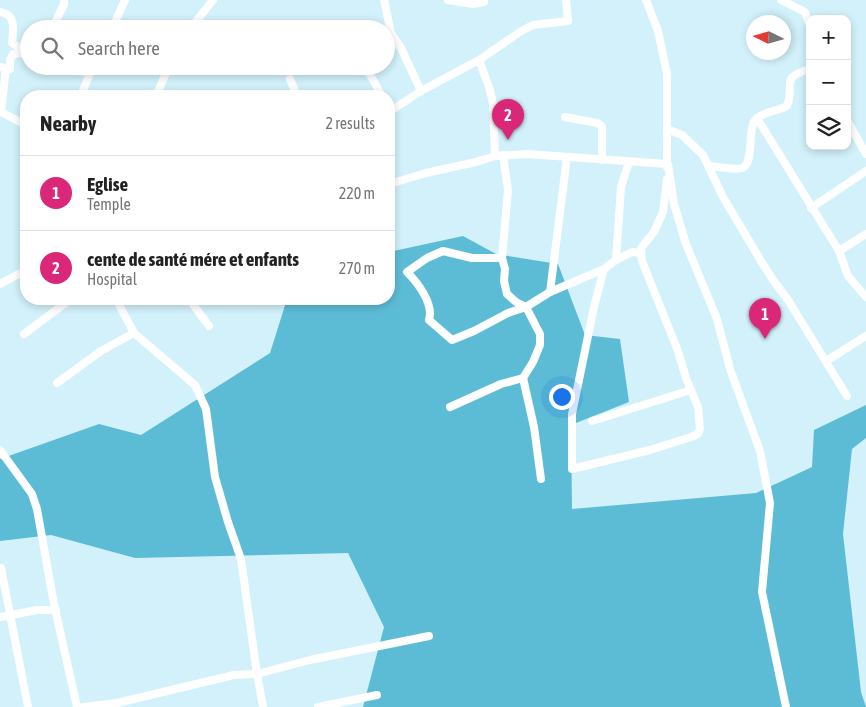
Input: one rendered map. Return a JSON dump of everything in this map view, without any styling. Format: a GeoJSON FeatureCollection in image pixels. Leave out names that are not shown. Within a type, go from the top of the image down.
{"type":"FeatureCollection","features":[{"type":"Feature","properties":{"kind":"street"},"geometry":{"type":"LineString","coordinates":[[56,20],[64,0]]}},
{"type":"Feature","properties":{"kind":"street"},"geometry":{"type":"LineString","coordinates":[[116,20],[125,0]]}},
{"type":"Feature","properties":{"kind":"street"},"geometry":{"type":"LineString","coordinates":[[197,20],[213,0]]}},
{"type":"Feature","properties":{"kind":"street"},"geometry":{"type":"LineString","coordinates":[[384,0],[388,20]]}},
{"type":"Feature","properties":{"kind":"street"},"geometry":{"type":"LineString","coordinates":[[448,0],[473,4],[484,2]]}},
{"type":"Feature","properties":{"kind":"street"},"geometry":{"type":"LineString","coordinates":[[395,106],[479,60],[532,25],[568,20],[566,0]]}},
{"type":"Feature","properties":{"kind":"street"},"geometry":{"type":"LineString","coordinates":[[646,0],[658,31],[667,74],[668,164],[674,204],[686,244],[717,319],[730,369],[760,451],[770,503],[762,592],[786,707]]}},
{"type":"Feature","properties":{"kind":"street"},"geometry":{"type":"LineString","coordinates":[[781,0],[805,12],[806,15]]}},
{"type":"Feature","properties":{"kind":"street"},"geometry":{"type":"LineString","coordinates":[[0,12],[10,17],[14,22],[12,43],[20,49]]}},
{"type":"Feature","properties":{"kind":"street"},"geometry":{"type":"LineString","coordinates":[[395,40],[421,91]]}},
{"type":"Feature","properties":{"kind":"street"},"geometry":{"type":"LineString","coordinates":[[20,54],[13,54],[10,60],[10,69],[3,68],[1,112],[20,122]]}},
{"type":"Feature","properties":{"kind":"street"},"geometry":{"type":"LineString","coordinates":[[450,407],[502,384],[523,378],[533,362],[540,345],[540,334],[526,306],[516,302],[507,294],[504,282],[505,269],[502,258],[508,190],[499,156],[490,90],[479,60]]}},
{"type":"Feature","properties":{"kind":"street"},"geometry":{"type":"LineString","coordinates":[[709,166],[741,169],[747,166],[750,160],[753,122],[757,118],[787,106],[792,76],[806,71]]}},
{"type":"Feature","properties":{"kind":"street"},"geometry":{"type":"LineString","coordinates":[[83,90],[89,75]]}},
{"type":"Feature","properties":{"kind":"street"},"geometry":{"type":"LineString","coordinates":[[159,90],[165,75]]}},
{"type":"Feature","properties":{"kind":"street"},"geometry":{"type":"LineString","coordinates":[[370,75],[379,90]]}},
{"type":"Feature","properties":{"kind":"street"},"geometry":{"type":"LineString","coordinates":[[290,79],[295,90]]}},
{"type":"Feature","properties":{"kind":"street"},"geometry":{"type":"LineString","coordinates":[[565,117],[597,122],[602,126],[602,160]]}},
{"type":"Feature","properties":{"kind":"street"},"geometry":{"type":"LineString","coordinates":[[757,118],[838,251],[848,276],[866,298]]}},
{"type":"Feature","properties":{"kind":"street"},"geometry":{"type":"LineString","coordinates":[[851,127],[866,154]]}},
{"type":"Feature","properties":{"kind":"street"},"geometry":{"type":"LineString","coordinates":[[667,129],[682,135],[703,155],[723,196],[761,261],[788,300],[847,396]]}},
{"type":"Feature","properties":{"kind":"street"},"geometry":{"type":"LineString","coordinates":[[395,182],[499,156],[527,154],[668,164]]}},
{"type":"Feature","properties":{"kind":"street"},"geometry":{"type":"LineString","coordinates":[[550,292],[567,157]]}},
{"type":"Feature","properties":{"kind":"street"},"geometry":{"type":"LineString","coordinates":[[616,260],[621,187],[628,162]]}},
{"type":"Feature","properties":{"kind":"street"},"geometry":{"type":"LineString","coordinates":[[604,269],[572,414],[572,469],[650,450],[698,434],[700,430],[701,422],[698,407],[640,253],[644,244],[654,232],[663,212],[668,164]]}},
{"type":"Feature","properties":{"kind":"street"},"geometry":{"type":"LineString","coordinates":[[811,208],[866,171]]}},
{"type":"Feature","properties":{"kind":"street"},"geometry":{"type":"LineString","coordinates":[[838,251],[866,234]]}},
{"type":"Feature","properties":{"kind":"street"},"geometry":{"type":"LineString","coordinates":[[502,258],[472,258],[443,251],[427,258],[407,272],[415,280],[423,294],[430,315],[429,320],[452,340],[474,331],[508,312],[526,306],[550,292],[604,269],[632,252],[640,253]]}},
{"type":"Feature","properties":{"kind":"street"},"geometry":{"type":"LineString","coordinates":[[0,284],[20,273]]}},
{"type":"Feature","properties":{"kind":"street"},"geometry":{"type":"LineString","coordinates":[[24,334],[63,305]]}},
{"type":"Feature","properties":{"kind":"street"},"geometry":{"type":"LineString","coordinates":[[119,305],[134,332],[195,385],[206,409],[215,478],[241,559],[263,707]]}},
{"type":"Feature","properties":{"kind":"street"},"geometry":{"type":"LineString","coordinates":[[193,305],[209,326]]}},
{"type":"Feature","properties":{"kind":"street"},"geometry":{"type":"LineString","coordinates":[[56,383],[101,351],[134,332]]}},
{"type":"Feature","properties":{"kind":"street"},"geometry":{"type":"LineString","coordinates":[[826,361],[866,336]]}},
{"type":"Feature","properties":{"kind":"street"},"geometry":{"type":"LineString","coordinates":[[523,378],[534,426],[541,479]]}},
{"type":"Feature","properties":{"kind":"street"},"geometry":{"type":"LineString","coordinates":[[592,421],[691,390]]}},
{"type":"Feature","properties":{"kind":"street"},"geometry":{"type":"LineString","coordinates":[[0,450],[32,494],[37,509],[76,707]]}},
{"type":"Feature","properties":{"kind":"street"},"geometry":{"type":"LineString","coordinates":[[1,568],[28,707]]}},
{"type":"Feature","properties":{"kind":"street"},"geometry":{"type":"LineString","coordinates":[[0,617],[37,610],[56,610]]}},
{"type":"Feature","properties":{"kind":"street"},"geometry":{"type":"LineString","coordinates":[[83,707],[117,703],[234,675],[257,674],[310,660],[428,636]]}},
{"type":"Feature","properties":{"kind":"street"},"geometry":{"type":"LineString","coordinates":[[318,707],[377,695]]}},
{"type":"Feature","properties":{"kind":"shaded area"},"geometry":{"type":"Polygon","coordinates":[[[463,236],[496,254],[558,264],[585,335],[620,339],[629,402],[571,425],[572,509],[756,493],[812,467],[814,430],[866,405],[866,438],[852,449],[843,534],[861,692],[866,707],[363,707],[384,627],[348,553],[135,558],[51,535],[0,541],[0,459],[99,424],[141,435],[270,353],[285,305],[395,305],[395,251],[463,236]]]}},
{"type":"Feature","properties":{"kind":"place","name":"cente de santé mére et enfants"},"geometry":{"type":"Point","coordinates":[508,140]}},
{"type":"Feature","properties":{"kind":"place","name":"Eglise"},"geometry":{"type":"Point","coordinates":[765,339]}}]}
